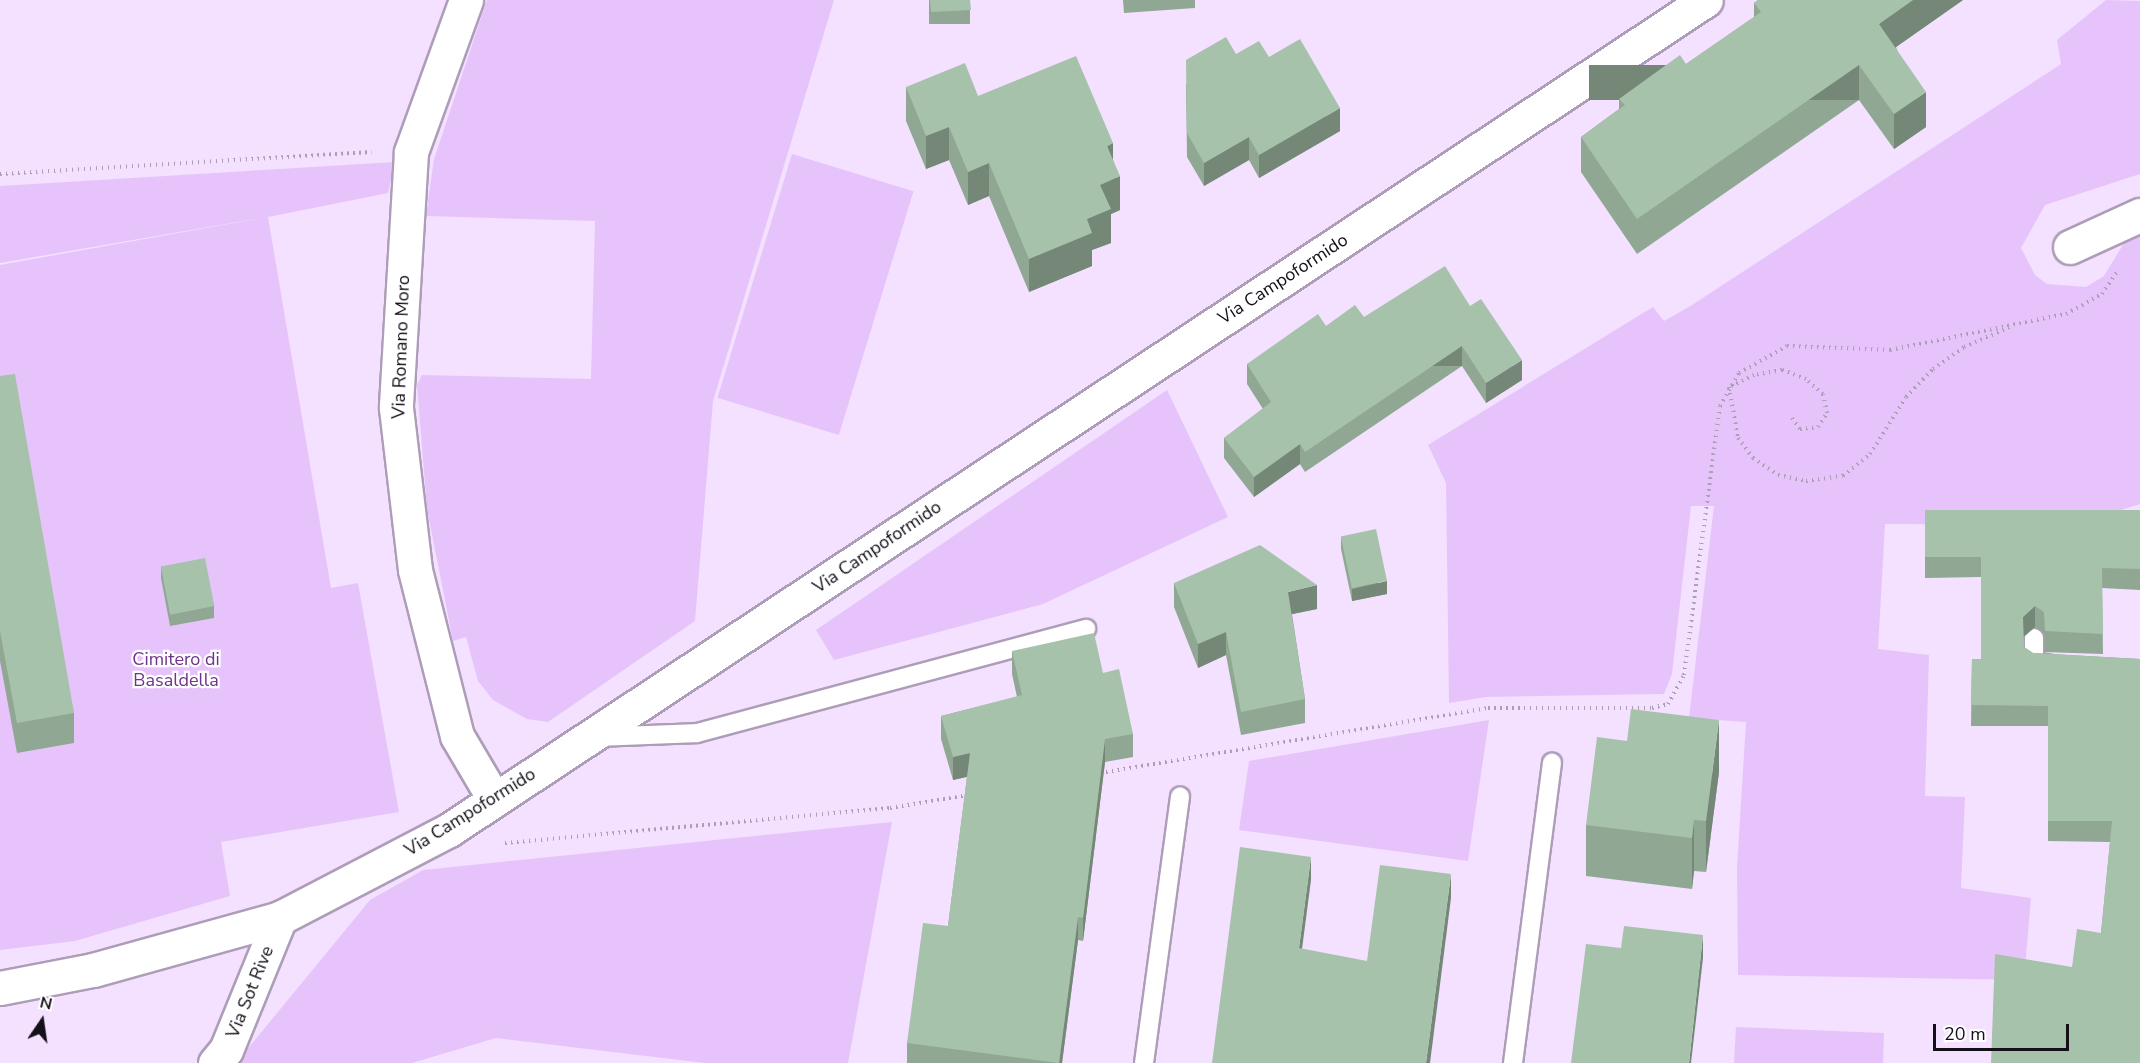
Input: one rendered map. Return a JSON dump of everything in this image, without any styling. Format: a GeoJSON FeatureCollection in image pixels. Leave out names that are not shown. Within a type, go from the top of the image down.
{"type":"FeatureCollection","features":[{"type":"Feature","properties":{"kind":"main road","name":"Via Romano Moro"},"geometry":{"type":"LineString","coordinates":[[466,0],[411,152],[396,408],[415,570],[457,736],[493,797]]}},
{"type":"Feature","properties":{"kind":"main road","name":"Via Campoformido"},"geometry":{"type":"LineString","coordinates":[[0,988],[93,970],[280,918],[449,830],[493,797],[591,737],[1706,0]]}},
{"type":"Feature","properties":{"kind":"main road"},"geometry":{"type":"LineString","coordinates":[[2070,247],[2140,215]]}},
{"type":"Feature","properties":{"kind":"main road","name":"Via Sot Rive"},"geometry":{"type":"LineString","coordinates":[[215,1063],[226,1050],[280,918]]}},
{"type":"Feature","properties":{"kind":"lane"},"geometry":{"type":"LineString","coordinates":[[591,737],[698,733],[1086,629]]}},
{"type":"Feature","properties":{"kind":"lane"},"geometry":{"type":"LineString","coordinates":[[2034,638],[2034,663],[2069,664]]}},
{"type":"Feature","properties":{"kind":"lane"},"geometry":{"type":"LineString","coordinates":[[1513,1063],[1552,763]]}},
{"type":"Feature","properties":{"kind":"lane"},"geometry":{"type":"LineString","coordinates":[[1144,1063],[1180,796]]}},
{"type":"Feature","properties":{"kind":"path"},"geometry":{"type":"LineString","coordinates":[[0,174],[411,152]]}},
{"type":"Feature","properties":{"kind":"path"},"geometry":{"type":"LineString","coordinates":[[1089,774],[1488,708],[1652,708],[1668,704],[1684,675],[1715,428],[1729,387],[1749,363],[1787,346],[1890,350],[2019,323],[2088,305],[2118,268]]}},
{"type":"Feature","properties":{"kind":"path"},"geometry":{"type":"LineString","coordinates":[[1729,387],[1738,438],[1753,458],[1778,475],[1806,481],[1843,476],[1870,454],[1906,397],[1933,369],[1964,346],[2019,323]]}},
{"type":"Feature","properties":{"kind":"path"},"geometry":{"type":"LineString","coordinates":[[1729,387],[1754,375],[1782,370],[1806,379],[1823,394],[1827,413],[1818,427],[1800,429],[1792,418]]}},
{"type":"Feature","properties":{"kind":"path"},"geometry":{"type":"LineString","coordinates":[[449,830],[462,847],[890,808],[972,794]]}},
{"type":"Feature","properties":{"kind":"green space"},"geometry":{"type":"Polygon","coordinates":[[[487,0],[834,0],[713,401],[695,621],[548,722],[527,719],[493,700],[478,681],[466,637],[453,641],[427,509],[417,385],[422,375],[591,379],[595,221],[426,216],[434,159],[487,0]]]}},
{"type":"Feature","properties":{"kind":"green space"},"geometry":{"type":"Polygon","coordinates":[[[2106,0],[2140,1],[2140,174],[2045,205],[2021,248],[2035,275],[2047,284],[2086,287],[2104,276],[2124,243],[2140,230],[2140,504],[2073,525],[1885,524],[1878,649],[1929,655],[1925,796],[1965,797],[1961,888],[2031,898],[2024,980],[1738,975],[1737,867],[1746,722],[1689,718],[1714,506],[1691,506],[1672,674],[1664,694],[1486,697],[1449,703],[1446,483],[1428,445],[1653,307],[1664,321],[1692,305],[2061,64],[2057,40],[2106,0]]]}},
{"type":"Feature","properties":{"kind":"green space"},"geometry":{"type":"Polygon","coordinates":[[[792,154],[913,191],[839,435],[717,398],[792,154]]]}},
{"type":"Feature","properties":{"kind":"green space","name":"Cimitero di Basaldella"},"geometry":{"type":"Polygon","coordinates":[[[395,162],[388,193],[268,217],[331,588],[358,583],[399,812],[221,842],[230,896],[75,941],[0,950],[0,265],[261,218],[0,263],[0,186],[395,162]]]}},
{"type":"Feature","properties":{"kind":"green space"},"geometry":{"type":"Polygon","coordinates":[[[1167,390],[1228,517],[1043,604],[834,660],[816,630],[1167,390]]]}},
{"type":"Feature","properties":{"kind":"green space"},"geometry":{"type":"Polygon","coordinates":[[[1489,720],[1468,861],[1239,830],[1249,761],[1489,720]]]}},
{"type":"Feature","properties":{"kind":"green space"},"geometry":{"type":"Polygon","coordinates":[[[892,822],[848,1063],[705,1063],[496,1038],[412,1063],[236,1063],[370,900],[423,870],[892,822]]]}},
{"type":"Feature","properties":{"kind":"green space"},"geometry":{"type":"Polygon","coordinates":[[[1736,1027],[1884,1033],[1883,1063],[1734,1063],[1736,1027]]]}},
{"type":"Feature","properties":{"kind":"building"},"geometry":{"type":"Polygon","coordinates":[[[930,0],[970,0],[971,10],[931,12],[930,0]]]}},
{"type":"Feature","properties":{"kind":"building"},"geometry":{"type":"Polygon","coordinates":[[[1758,0],[1913,0],[1879,24],[1926,92],[1894,114],[1859,65],[1637,219],[1581,137],[1625,105],[1619,99],[1680,55],[1686,64],[1761,12],[1754,3],[1758,0]]]}},
{"type":"Feature","properties":{"kind":"building"},"geometry":{"type":"Polygon","coordinates":[[[1226,37],[1236,54],[1259,41],[1269,57],[1300,39],[1340,108],[1259,155],[1249,137],[1204,163],[1187,133],[1186,60],[1226,37]]]}},
{"type":"Feature","properties":{"kind":"building"},"geometry":{"type":"Polygon","coordinates":[[[1076,56],[1113,143],[1107,146],[1120,176],[1100,185],[1111,209],[1087,219],[1092,233],[1029,259],[989,163],[968,172],[949,127],[926,136],[906,87],[965,63],[978,96],[1076,56]]]}},
{"type":"Feature","properties":{"kind":"building"},"geometry":{"type":"Polygon","coordinates":[[[1445,266],[1470,306],[1481,299],[1522,360],[1486,383],[1462,346],[1305,452],[1300,444],[1254,477],[1224,438],[1271,402],[1247,364],[1318,314],[1326,326],[1355,305],[1364,317],[1445,266]]]}},
{"type":"Feature","properties":{"kind":"building"},"geometry":{"type":"Polygon","coordinates":[[[15,374],[74,713],[17,723],[0,631],[0,376],[15,374]]]}},
{"type":"Feature","properties":{"kind":"building"},"geometry":{"type":"Polygon","coordinates":[[[1925,510],[2140,510],[2140,569],[2102,568],[2103,634],[2045,631],[2044,612],[2035,606],[2023,617],[2024,647],[2033,653],[2140,659],[2140,1063],[1991,1063],[1995,954],[2072,967],[2077,929],[2101,933],[2112,821],[2048,821],[2048,706],[1971,705],[1972,659],[1981,659],[1981,557],[1925,557],[1925,510]]]}},
{"type":"Feature","properties":{"kind":"building"},"geometry":{"type":"Polygon","coordinates":[[[1376,529],[1387,581],[1352,588],[1341,536],[1376,529]]]}},
{"type":"Feature","properties":{"kind":"building"},"geometry":{"type":"Polygon","coordinates":[[[1260,545],[1317,585],[1288,592],[1305,699],[1241,712],[1226,632],[1198,644],[1174,583],[1260,545]]]}},
{"type":"Feature","properties":{"kind":"building"},"geometry":{"type":"Polygon","coordinates":[[[205,558],[214,606],[170,615],[161,567],[205,558]]]}},
{"type":"Feature","properties":{"kind":"building"},"geometry":{"type":"Polygon","coordinates":[[[1094,633],[1103,673],[1119,669],[1133,734],[1105,739],[1083,918],[1078,917],[1059,1063],[907,1043],[923,923],[948,926],[970,753],[953,757],[941,716],[1022,695],[1012,651],[1094,633]]]}},
{"type":"Feature","properties":{"kind":"building"},"geometry":{"type":"Polygon","coordinates":[[[1631,709],[1719,720],[1706,821],[1694,820],[1692,838],[1586,825],[1597,737],[1627,741],[1631,709]]]}},
{"type":"Feature","properties":{"kind":"building"},"geometry":{"type":"Polygon","coordinates":[[[1240,847],[1311,857],[1299,948],[1367,961],[1380,865],[1451,874],[1426,1063],[1212,1063],[1240,847]]]}},
{"type":"Feature","properties":{"kind":"building"},"geometry":{"type":"Polygon","coordinates":[[[1624,926],[1703,935],[1689,1063],[1571,1063],[1586,944],[1621,948],[1624,926]]]}}]}
